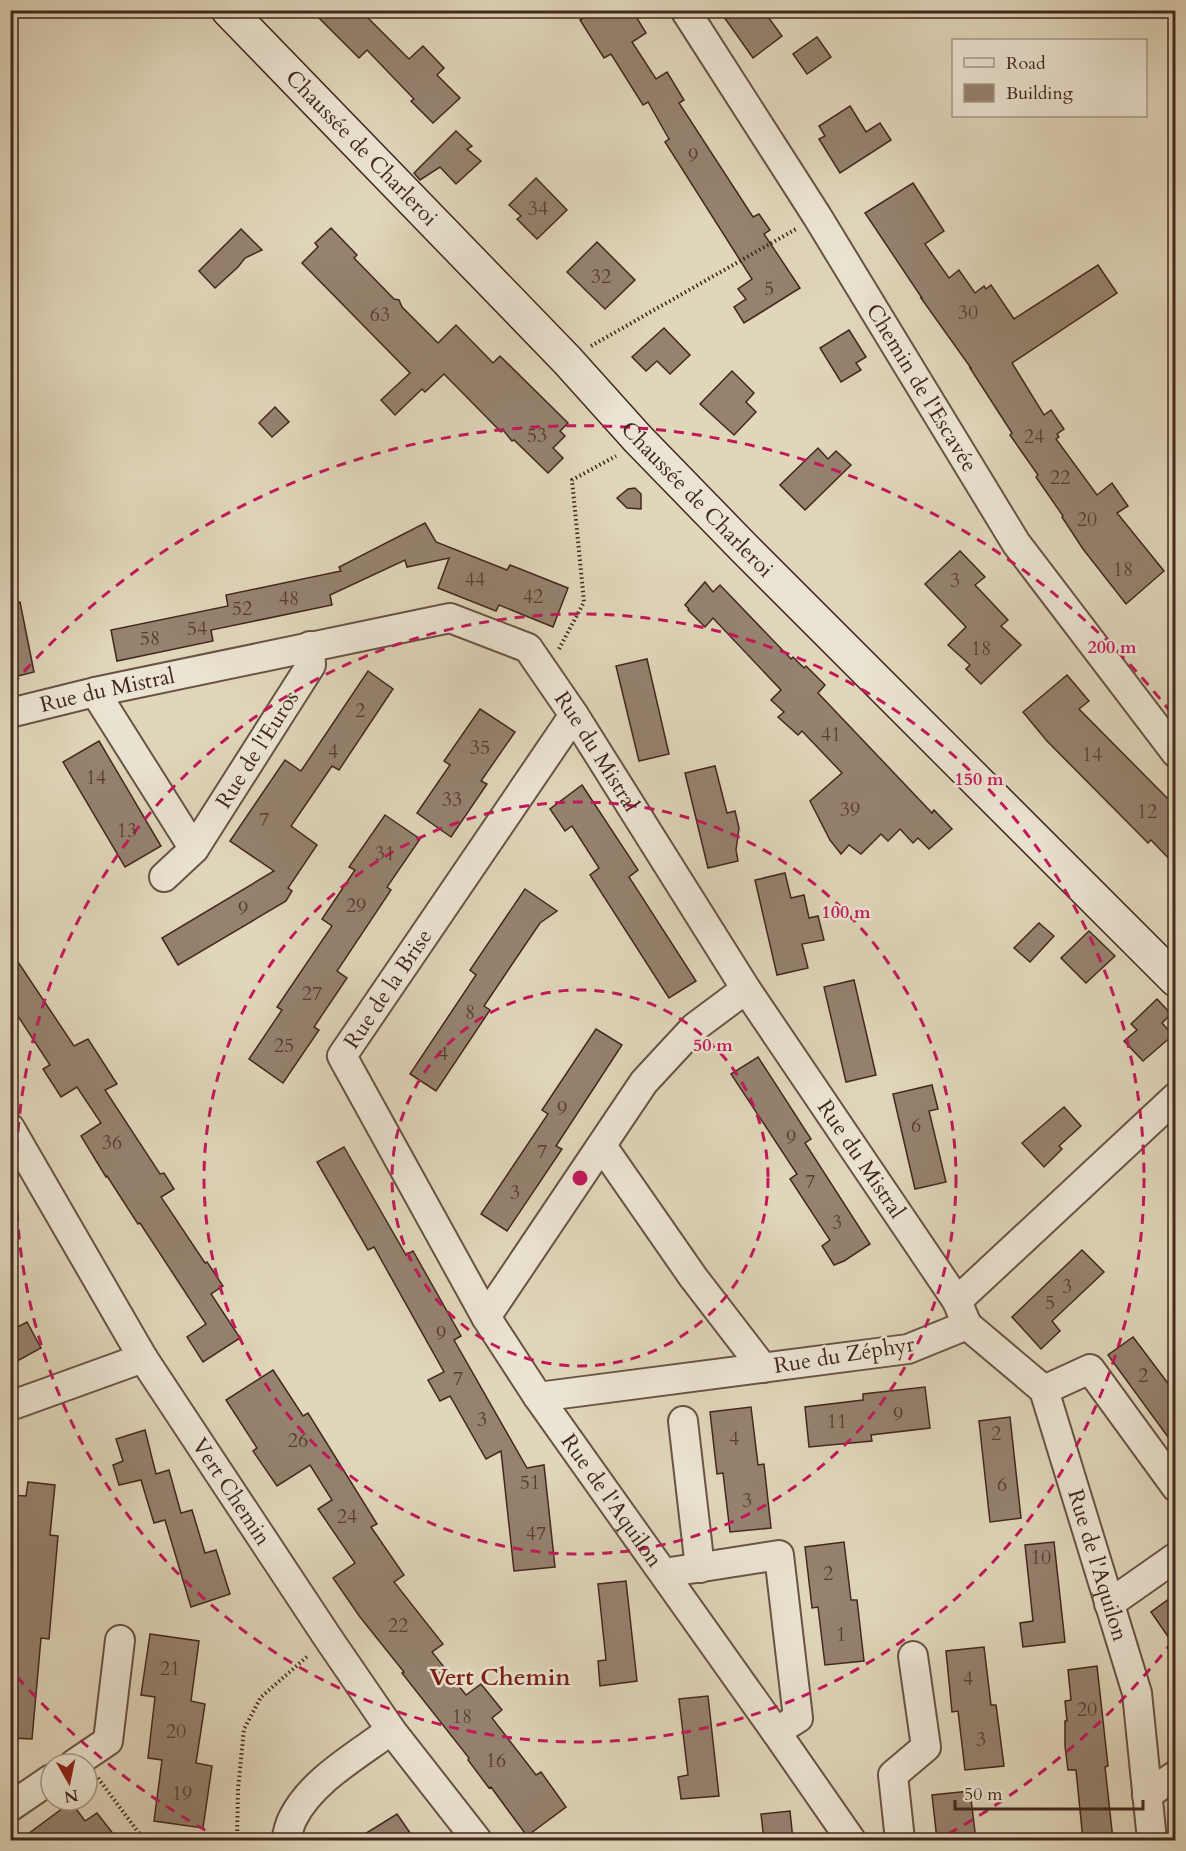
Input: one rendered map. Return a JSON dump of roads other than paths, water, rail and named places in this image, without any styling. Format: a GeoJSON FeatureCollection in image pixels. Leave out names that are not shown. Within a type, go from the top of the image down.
{"type":"FeatureCollection","features":[{"type":"Feature","properties":{"kind":"main road","name":"Chaussée de Charleroi"},"geometry":{"type":"LineString","coordinates":[[228,10],[567,360],[638,439],[745,549],[1176,980]]}},
{"type":"Feature","properties":{"kind":"street","name":"Chemin de l'Escavée"},"geometry":{"type":"LineString","coordinates":[[685,10],[817,216],[1016,543],[1176,753]]}},
{"type":"Feature","properties":{"kind":"street","name":"Rue du Mistral"},"geometry":{"type":"LineString","coordinates":[[10,713],[95,692],[450,618],[528,648],[574,715],[746,989],[962,1313]]}},
{"type":"Feature","properties":{"kind":"street","name":"Rue de l'Euros"},"geometry":{"type":"LineString","coordinates":[[164,877],[194,849],[311,665],[310,646]]}},
{"type":"Feature","properties":{"kind":"street"},"geometry":{"type":"LineString","coordinates":[[95,692],[194,849]]}},
{"type":"Feature","properties":{"kind":"street","name":"Rue de la Brise"},"geometry":{"type":"LineString","coordinates":[[538,1397],[486,1317],[342,1056],[574,715]]}},
{"type":"Feature","properties":{"kind":"street"},"geometry":{"type":"LineString","coordinates":[[486,1317],[644,1082],[695,1027],[746,989]]}},
{"type":"Feature","properties":{"kind":"street","name":"Rue du Zéphyr"},"geometry":{"type":"LineString","coordinates":[[538,1397],[908,1349],[962,1313],[1176,1097]]}},
{"type":"Feature","properties":{"kind":"street","name":"Vert Chemin"},"geometry":{"type":"LineString","coordinates":[[10,1128],[143,1358],[328,1638],[392,1730],[477,1840]]}},
{"type":"Feature","properties":{"kind":"street"},"geometry":{"type":"LineString","coordinates":[[602,1146],[693,1277],[763,1368]]}},
{"type":"Feature","properties":{"kind":"street"},"geometry":{"type":"LineString","coordinates":[[962,1313],[1044,1389],[1090,1369],[1176,1487]]}},
{"type":"Feature","properties":{"kind":"street"},"geometry":{"type":"LineString","coordinates":[[10,1406],[143,1358]]}},
{"type":"Feature","properties":{"kind":"street","name":"Rue de l'Aquilon"},"geometry":{"type":"LineString","coordinates":[[1044,1389],[1137,1693],[1152,1840]]}},
{"type":"Feature","properties":{"kind":"street","name":"Rue de l'Aquilon"},"geometry":{"type":"LineString","coordinates":[[538,1397],[851,1840]]}},
{"type":"Feature","properties":{"kind":"street"},"geometry":{"type":"LineString","coordinates":[[683,1421],[700,1569]]}},
{"type":"Feature","properties":{"kind":"street"},"geometry":{"type":"LineString","coordinates":[[664,1573],[779,1555],[798,1718],[776,1732]]}},
{"type":"Feature","properties":{"kind":"street"},"geometry":{"type":"LineString","coordinates":[[1109,1604],[1176,1557]]}},
{"type":"Feature","properties":{"kind":"street"},"geometry":{"type":"LineString","coordinates":[[92,1752],[108,1741],[120,1640]]}},
{"type":"Feature","properties":{"kind":"street"},"geometry":{"type":"LineString","coordinates":[[900,1840],[893,1775],[926,1747],[913,1656]]}},
{"type":"Feature","properties":{"kind":"street"},"geometry":{"type":"LineString","coordinates":[[286,1840],[292,1819],[306,1797],[318,1784],[392,1730]]}},
{"type":"Feature","properties":{"kind":"street"},"geometry":{"type":"LineString","coordinates":[[1147,1795],[1176,1775]]}},
{"type":"Feature","properties":{"kind":"street"},"geometry":{"type":"LineString","coordinates":[[10,1807],[39,1787]]}},
{"type":"Feature","properties":{"kind":"district","name":"Vert Chemin"},"geometry":{"type":"Point","coordinates":[500,1677]}}]}
